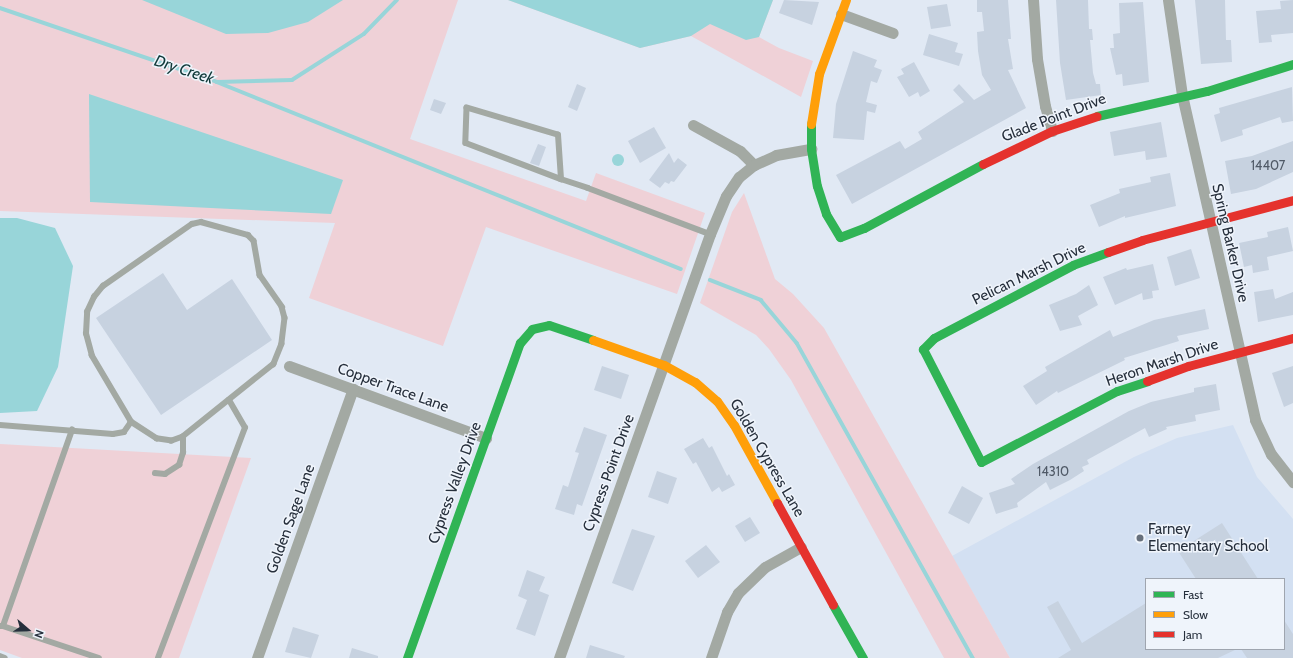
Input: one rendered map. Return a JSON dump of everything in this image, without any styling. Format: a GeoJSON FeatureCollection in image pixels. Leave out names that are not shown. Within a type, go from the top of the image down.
{"type":"FeatureCollection","features":[{"type":"Feature","properties":{"kind":"street"},"geometry":{"type":"LineString","coordinates":[[710,234],[726,196],[739,177],[754,165],[776,155],[811,149],[811,114],[819,74],[846,0]]}},
{"type":"Feature","properties":{"kind":"street"},"geometry":{"type":"LineString","coordinates":[[1033,0],[1037,59],[1045,106],[1052,131]]}},
{"type":"Feature","properties":{"kind":"street","name":"Spring Barker Drive"},"geometry":{"type":"LineString","coordinates":[[1168,0],[1182,95],[1255,420],[1262,438],[1293,482]]}},
{"type":"Feature","properties":{"kind":"street"},"geometry":{"type":"LineString","coordinates":[[841,14],[893,33]]}},
{"type":"Feature","properties":{"kind":"street","name":"Glade Point Drive"},"geometry":{"type":"LineString","coordinates":[[811,149],[817,186],[826,214],[840,237],[864,228],[982,163],[1052,131],[1113,110],[1207,91],[1293,64]]}},
{"type":"Feature","properties":{"kind":"street"},"geometry":{"type":"LineString","coordinates":[[693,125],[740,151],[754,165]]}},
{"type":"Feature","properties":{"kind":"street","name":"Pelican Marsh Drive"},"geometry":{"type":"LineString","coordinates":[[981,462],[923,349],[934,338],[1073,265],[1142,240],[1210,224],[1293,200]]}},
{"type":"Feature","properties":{"kind":"street","name":"Cypress Point Drive"},"geometry":{"type":"LineString","coordinates":[[559,658],[710,234]]}},
{"type":"Feature","properties":{"kind":"street","name":"Golden Cypress Lane"},"geometry":{"type":"LineString","coordinates":[[540,326],[558,327],[664,365],[695,382],[717,401],[734,425],[863,658]]}},
{"type":"Feature","properties":{"kind":"street","name":"Cypress Valley Drive"},"geometry":{"type":"LineString","coordinates":[[406,658],[520,343],[532,329],[540,326]]}},
{"type":"Feature","properties":{"kind":"street","name":"Heron Marsh Drive"},"geometry":{"type":"LineString","coordinates":[[981,462],[1117,391],[1188,366],[1293,338]]}},
{"type":"Feature","properties":{"kind":"street","name":"Copper Trace Lane"},"geometry":{"type":"LineString","coordinates":[[289,366],[486,438]]}},
{"type":"Feature","properties":{"kind":"street","name":"Golden Sage Lane"},"geometry":{"type":"LineString","coordinates":[[257,658],[353,390]]}},
{"type":"Feature","properties":{"kind":"street"},"geometry":{"type":"LineString","coordinates":[[711,658],[727,612],[738,593],[764,568],[801,546]]}},
{"type":"Feature","properties":{"kind":"lane"},"geometry":{"type":"LineString","coordinates":[[561,179],[558,135],[467,108],[466,143],[561,179],[710,234]]}},
{"type":"Feature","properties":{"kind":"lane"},"geometry":{"type":"LineString","coordinates":[[201,222],[248,235],[254,241],[260,275],[282,307],[285,318],[282,344],[274,364],[229,400],[183,437],[172,441],[157,439],[131,422],[92,356],[86,334],[87,312],[94,297],[104,286],[192,224],[201,222]]}},
{"type":"Feature","properties":{"kind":"lane"},"geometry":{"type":"LineString","coordinates":[[158,658],[245,428],[229,400]]}},
{"type":"Feature","properties":{"kind":"lane"},"geometry":{"type":"LineString","coordinates":[[0,425],[113,434],[124,432],[131,422]]}},
{"type":"Feature","properties":{"kind":"lane"},"geometry":{"type":"LineString","coordinates":[[72,430],[2,626],[99,658]]}},
{"type":"Feature","properties":{"kind":"lane"},"geometry":{"type":"LineString","coordinates":[[156,473],[165,474],[178,465],[183,453],[183,437]]}},
{"type":"Feature","properties":{"kind":"lane"},"geometry":{"type":"LineString","coordinates":[[0,656],[6,658]]}},
{"type":"Feature","properties":{"kind":"shaded area"},"geometry":{"type":"Polygon","coordinates":[[[0,0],[458,0],[410,139],[586,201],[596,173],[705,213],[677,294],[486,227],[443,346],[309,298],[335,223],[0,211],[0,0]]]}},
{"type":"Feature","properties":{"kind":"shaded area"},"geometry":{"type":"Polygon","coordinates":[[[508,0],[773,0],[759,37],[779,48],[813,61],[801,97],[691,36],[640,48],[508,0]]]}},
{"type":"Feature","properties":{"kind":"shaded area"},"geometry":{"type":"Polygon","coordinates":[[[744,193],[775,279],[793,294],[824,328],[1010,658],[944,658],[791,380],[769,349],[756,335],[700,303],[732,212],[744,193]]]}},
{"type":"Feature","properties":{"kind":"shaded area","name":"Farney Elementary School"},"geometry":{"type":"Polygon","coordinates":[[[1233,425],[1257,477],[1293,519],[1293,658],[1010,658],[952,556],[1134,457],[1177,438],[1233,425]]]}},
{"type":"Feature","properties":{"kind":"shaded area"},"geometry":{"type":"Polygon","coordinates":[[[0,444],[251,458],[179,658],[22,658],[0,650],[0,444]]]}},
{"type":"Feature","properties":{"kind":"water"},"geometry":{"type":"Polygon","coordinates":[[[142,0],[343,0],[308,22],[268,33],[226,34],[142,0]]]}},
{"type":"Feature","properties":{"kind":"water"},"geometry":{"type":"Polygon","coordinates":[[[508,0],[773,0],[759,37],[746,40],[710,24],[691,36],[640,48],[508,0]]]}},
{"type":"Feature","properties":{"kind":"water"},"geometry":{"type":"Polygon","coordinates":[[[89,94],[343,180],[331,214],[90,202],[89,94]]]}},
{"type":"Feature","properties":{"kind":"water"},"geometry":{"type":"Polygon","coordinates":[[[616,154],[620,154],[624,160],[620,166],[616,166],[612,162],[612,158],[616,154]]]}},
{"type":"Feature","properties":{"kind":"water"},"geometry":{"type":"Polygon","coordinates":[[[0,218],[17,218],[55,228],[73,266],[58,367],[37,411],[0,413],[0,218]]]}},
{"type":"Feature","properties":{"kind":"building"},"geometry":{"type":"Polygon","coordinates":[[[784,0],[819,2],[812,25],[779,13],[784,0]]]}},
{"type":"Feature","properties":{"kind":"building"},"geometry":{"type":"Polygon","coordinates":[[[977,0],[1008,0],[1011,39],[1008,39],[1013,69],[1008,70],[1026,108],[852,204],[836,175],[900,141],[905,149],[922,139],[918,132],[964,102],[953,90],[959,84],[974,100],[991,90],[982,75],[978,51],[977,32],[984,31],[982,12],[977,12],[977,0]]]}},
{"type":"Feature","properties":{"kind":"building"},"geometry":{"type":"Polygon","coordinates":[[[1056,0],[1088,0],[1089,29],[1092,29],[1093,40],[1090,40],[1093,73],[1096,84],[1100,84],[1101,95],[1066,100],[1060,63],[1056,0]]]}},
{"type":"Feature","properties":{"kind":"building"},"geometry":{"type":"Polygon","coordinates":[[[1195,0],[1225,0],[1226,40],[1231,40],[1232,62],[1201,64],[1195,0]]]}},
{"type":"Feature","properties":{"kind":"building"},"geometry":{"type":"Polygon","coordinates":[[[1293,0],[1293,33],[1271,35],[1272,42],[1259,43],[1256,11],[1281,9],[1280,1],[1293,0]]]}},
{"type":"Feature","properties":{"kind":"building"},"geometry":{"type":"Polygon","coordinates":[[[1143,2],[1149,82],[1123,86],[1122,74],[1116,75],[1110,48],[1114,48],[1113,34],[1120,33],[1119,3],[1143,2]]]}},
{"type":"Feature","properties":{"kind":"building"},"geometry":{"type":"Polygon","coordinates":[[[947,4],[951,26],[931,29],[927,7],[947,4]]]}},
{"type":"Feature","properties":{"kind":"building"},"geometry":{"type":"Polygon","coordinates":[[[929,34],[958,43],[955,52],[963,54],[959,66],[923,55],[929,34]]]}},
{"type":"Feature","properties":{"kind":"building"},"geometry":{"type":"Polygon","coordinates":[[[853,51],[877,60],[874,67],[882,70],[877,83],[871,81],[866,102],[877,105],[875,113],[867,111],[864,140],[833,138],[836,104],[853,51]]]}},
{"type":"Feature","properties":{"kind":"building"},"geometry":{"type":"Polygon","coordinates":[[[914,62],[930,91],[920,97],[918,92],[909,97],[897,77],[904,74],[901,69],[914,62]]]}},
{"type":"Feature","properties":{"kind":"building"},"geometry":{"type":"Polygon","coordinates":[[[577,84],[586,88],[577,111],[568,107],[577,84]]]}},
{"type":"Feature","properties":{"kind":"building"},"geometry":{"type":"Polygon","coordinates":[[[1292,87],[1293,121],[1282,123],[1280,117],[1242,130],[1243,135],[1221,142],[1214,115],[1220,113],[1219,108],[1292,87]]]}},
{"type":"Feature","properties":{"kind":"building"},"geometry":{"type":"Polygon","coordinates":[[[434,99],[446,103],[441,114],[430,110],[434,99]]]}},
{"type":"Feature","properties":{"kind":"building"},"geometry":{"type":"Polygon","coordinates":[[[1161,122],[1167,157],[1146,160],[1145,151],[1114,156],[1110,132],[1161,122]]]}},
{"type":"Feature","properties":{"kind":"building"},"geometry":{"type":"Polygon","coordinates":[[[654,127],[666,148],[640,163],[628,141],[654,127]]]}},
{"type":"Feature","properties":{"kind":"building"},"geometry":{"type":"Polygon","coordinates":[[[1293,141],[1293,172],[1256,189],[1231,194],[1225,161],[1252,156],[1293,141]]]}},
{"type":"Feature","properties":{"kind":"building"},"geometry":{"type":"Polygon","coordinates":[[[538,144],[546,147],[539,166],[530,163],[538,144]]]}},
{"type":"Feature","properties":{"kind":"building"},"geometry":{"type":"Polygon","coordinates":[[[669,153],[674,163],[678,158],[687,165],[674,182],[671,181],[669,184],[665,182],[660,188],[649,180],[669,153]]]}},
{"type":"Feature","properties":{"kind":"building"},"geometry":{"type":"Polygon","coordinates":[[[1170,173],[1176,206],[1125,218],[1125,216],[1099,227],[1090,205],[1120,193],[1119,189],[1151,182],[1150,177],[1170,173]]]}},
{"type":"Feature","properties":{"kind":"building"},"geometry":{"type":"Polygon","coordinates":[[[1288,227],[1293,251],[1267,257],[1269,270],[1253,273],[1252,265],[1244,267],[1239,243],[1268,237],[1267,232],[1288,227]]]}},
{"type":"Feature","properties":{"kind":"building"},"geometry":{"type":"Polygon","coordinates":[[[1191,249],[1200,278],[1175,286],[1167,257],[1191,249]]]}},
{"type":"Feature","properties":{"kind":"building"},"geometry":{"type":"Polygon","coordinates":[[[1153,264],[1159,290],[1152,291],[1153,298],[1143,300],[1142,293],[1115,305],[1103,277],[1126,268],[1127,270],[1153,264]]]}},
{"type":"Feature","properties":{"kind":"building"},"geometry":{"type":"Polygon","coordinates":[[[163,273],[187,310],[232,279],[272,340],[161,415],[96,318],[163,273]]]}},
{"type":"Feature","properties":{"kind":"building"},"geometry":{"type":"Polygon","coordinates":[[[1089,285],[1098,305],[1078,316],[1082,325],[1060,331],[1049,305],[1076,294],[1089,285]]]}},
{"type":"Feature","properties":{"kind":"building"},"geometry":{"type":"Polygon","coordinates":[[[1273,289],[1275,299],[1293,292],[1293,315],[1258,322],[1254,292],[1273,289]]]}},
{"type":"Feature","properties":{"kind":"building"},"geometry":{"type":"Polygon","coordinates":[[[1205,309],[1209,329],[1177,336],[1179,341],[1124,358],[1125,360],[1058,393],[1057,391],[1036,405],[1023,386],[1047,371],[1045,367],[1110,330],[1113,337],[1154,320],[1205,309]]]}},
{"type":"Feature","properties":{"kind":"building"},"geometry":{"type":"Polygon","coordinates":[[[602,366],[629,375],[621,399],[594,390],[602,366]]]}},
{"type":"Feature","properties":{"kind":"building"},"geometry":{"type":"Polygon","coordinates":[[[1293,366],[1293,403],[1284,407],[1272,373],[1293,366]]]}},
{"type":"Feature","properties":{"kind":"building"},"geometry":{"type":"Polygon","coordinates":[[[1216,384],[1220,410],[1195,415],[1196,421],[1166,427],[1167,429],[1149,437],[1145,428],[1087,460],[1089,464],[1082,467],[1084,471],[1070,480],[1050,490],[1046,482],[1017,503],[1018,507],[996,514],[989,493],[1015,484],[1011,479],[1033,464],[1129,411],[1151,402],[1194,392],[1194,388],[1216,384]]]}},
{"type":"Feature","properties":{"kind":"building"},"geometry":{"type":"Polygon","coordinates":[[[584,427],[607,435],[582,506],[577,504],[574,515],[555,509],[563,485],[568,487],[579,453],[575,452],[584,427]]]}},
{"type":"Feature","properties":{"kind":"building"},"geometry":{"type":"Polygon","coordinates":[[[703,438],[709,448],[712,446],[727,476],[729,474],[735,485],[722,492],[719,487],[712,492],[696,462],[693,464],[684,449],[703,438]]]}},
{"type":"Feature","properties":{"kind":"building"},"geometry":{"type":"Polygon","coordinates":[[[657,471],[677,478],[668,504],[648,497],[657,471]]]}},
{"type":"Feature","properties":{"kind":"building"},"geometry":{"type":"Polygon","coordinates":[[[962,486],[983,498],[969,524],[948,513],[962,486]]]}},
{"type":"Feature","properties":{"kind":"building"},"geometry":{"type":"Polygon","coordinates":[[[750,517],[760,533],[745,542],[735,526],[750,517]]]}},
{"type":"Feature","properties":{"kind":"building"},"geometry":{"type":"Polygon","coordinates":[[[1222,523],[1257,578],[1195,578],[1178,551],[1222,523]]]}},
{"type":"Feature","properties":{"kind":"building"},"geometry":{"type":"Polygon","coordinates":[[[632,529],[655,536],[633,591],[612,583],[632,529]]]}},
{"type":"Feature","properties":{"kind":"building"},"geometry":{"type":"Polygon","coordinates":[[[706,545],[720,562],[698,578],[685,561],[706,545]]]}},
{"type":"Feature","properties":{"kind":"building"},"geometry":{"type":"Polygon","coordinates":[[[527,570],[545,577],[539,591],[549,595],[535,636],[516,629],[527,600],[518,596],[527,570]]]}},
{"type":"Feature","properties":{"kind":"building"},"geometry":{"type":"Polygon","coordinates":[[[1058,601],[1082,643],[1145,604],[1145,650],[1235,650],[1218,658],[1058,658],[1071,650],[1047,607],[1058,601]]]}},
{"type":"Feature","properties":{"kind":"building"},"geometry":{"type":"Polygon","coordinates":[[[1285,622],[1293,634],[1293,658],[1247,658],[1242,650],[1285,650],[1285,622]]]}},
{"type":"Feature","properties":{"kind":"building"},"geometry":{"type":"Polygon","coordinates":[[[293,627],[319,635],[311,658],[285,652],[293,627]]]}},
{"type":"Feature","properties":{"kind":"building"},"geometry":{"type":"Polygon","coordinates":[[[590,645],[625,656],[624,658],[586,658],[590,645]]]}},
{"type":"Feature","properties":{"kind":"building"},"geometry":{"type":"Polygon","coordinates":[[[352,648],[378,656],[378,658],[349,658],[352,648]]]}},
{"type":"Feature","properties":{"kind":"waterway","name":"Dry Creek"},"geometry":{"type":"LineString","coordinates":[[0,8],[217,82],[292,80],[364,34],[397,0]]}},
{"type":"Feature","properties":{"kind":"waterway"},"geometry":{"type":"LineString","coordinates":[[217,82],[681,269]]}},
{"type":"Feature","properties":{"kind":"waterway"},"geometry":{"type":"LineString","coordinates":[[710,280],[761,300],[797,343],[973,658]]}},
{"type":"Feature","properties":{"kind":"traffic: fast"},"geometry":{"type":"LineString","coordinates":[[1097,116],[1207,91],[1293,64]]}},
{"type":"Feature","properties":{"kind":"traffic: fast"},"geometry":{"type":"LineString","coordinates":[[811,124],[811,149],[817,186],[826,214],[840,237],[864,228],[983,164]]}},
{"type":"Feature","properties":{"kind":"traffic: fast"},"geometry":{"type":"LineString","coordinates":[[1108,252],[1073,265],[934,338],[923,349],[981,462],[1117,391],[1147,381]]}},
{"type":"Feature","properties":{"kind":"traffic: fast"},"geometry":{"type":"LineString","coordinates":[[407,658],[520,343],[532,329],[549,325],[593,340]]}},
{"type":"Feature","properties":{"kind":"traffic: fast"},"geometry":{"type":"LineString","coordinates":[[833,605],[863,658]]}},
{"type":"Feature","properties":{"kind":"traffic: slow"},"geometry":{"type":"LineString","coordinates":[[811,124],[819,74],[846,0]]}},
{"type":"Feature","properties":{"kind":"traffic: slow"},"geometry":{"type":"LineString","coordinates":[[593,340],[664,365],[695,382],[717,401],[734,425],[777,503]]}},
{"type":"Feature","properties":{"kind":"traffic: jam"},"geometry":{"type":"LineString","coordinates":[[983,164],[1052,131],[1097,116]]}},
{"type":"Feature","properties":{"kind":"traffic: jam"},"geometry":{"type":"LineString","coordinates":[[1108,252],[1142,240],[1293,200]]}},
{"type":"Feature","properties":{"kind":"traffic: jam"},"geometry":{"type":"LineString","coordinates":[[1147,381],[1188,366],[1293,338]]}},
{"type":"Feature","properties":{"kind":"traffic: jam"},"geometry":{"type":"LineString","coordinates":[[777,503],[833,605]]}},
{"type":"Feature","properties":{"kind":"place","name":"Farney Elementary School"},"geometry":{"type":"Point","coordinates":[1140,538]}}]}
